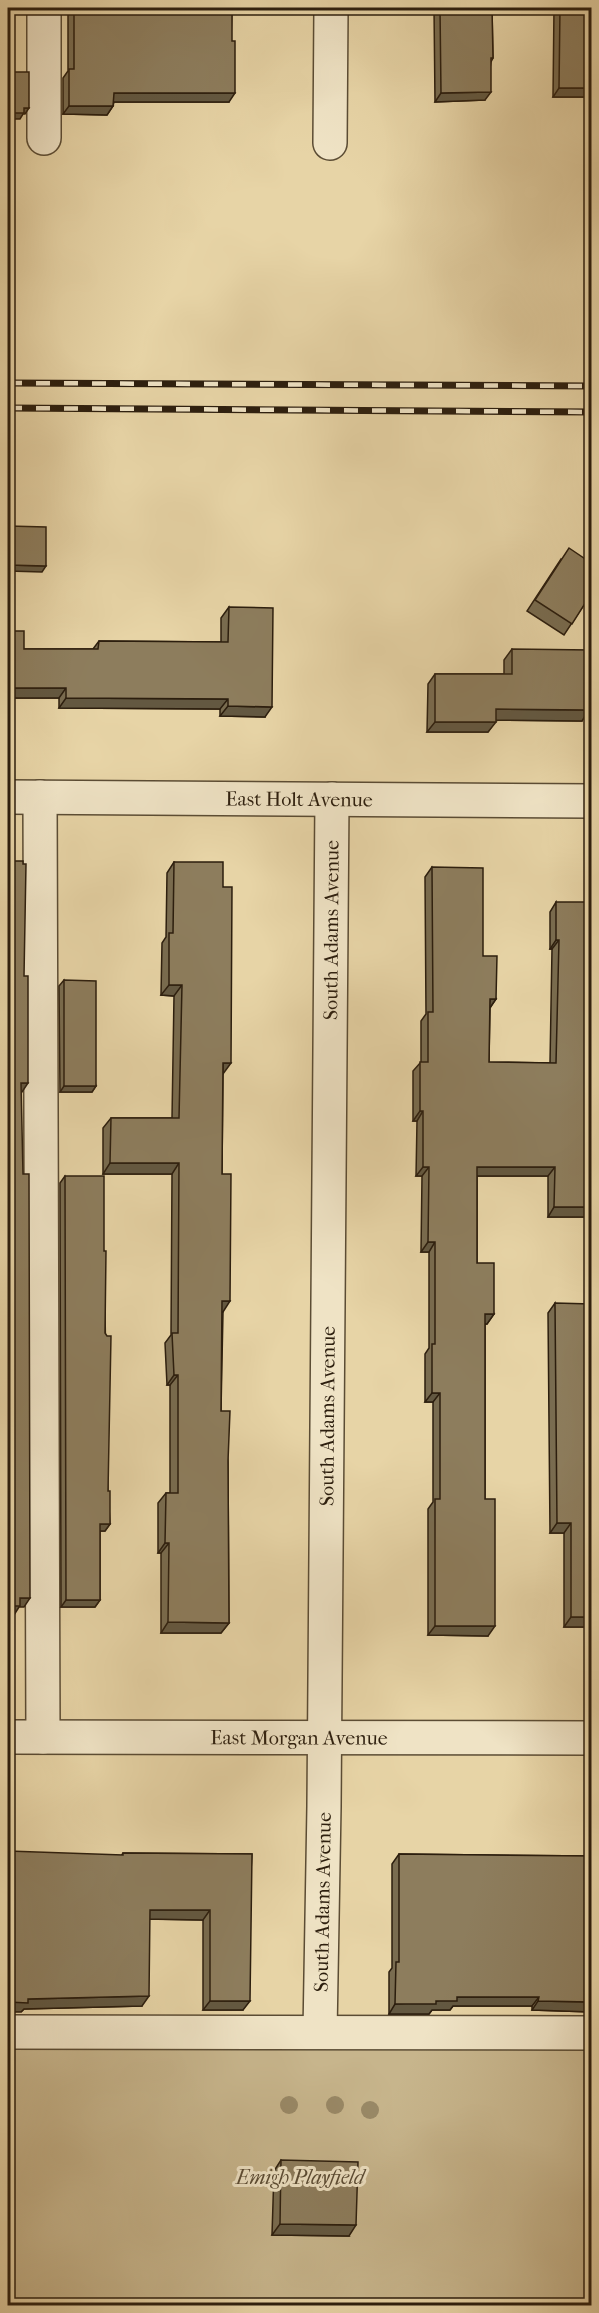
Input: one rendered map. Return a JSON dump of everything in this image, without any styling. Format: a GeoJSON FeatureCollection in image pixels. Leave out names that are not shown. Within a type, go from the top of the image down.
{"type":"FeatureCollection","features":[{"type":"Feature","properties":{"kind":"street"},"geometry":{"type":"LineString","coordinates":[[44,8],[44,138]]}},
{"type":"Feature","properties":{"kind":"street"},"geometry":{"type":"LineString","coordinates":[[330,143],[331,8]]}},
{"type":"Feature","properties":{"kind":"street","name":"East Holt Avenue"},"geometry":{"type":"LineString","coordinates":[[8,797],[591,801]]}},
{"type":"Feature","properties":{"kind":"street"},"geometry":{"type":"LineString","coordinates":[[40,797],[43,1737]]}},
{"type":"Feature","properties":{"kind":"street","name":"South Adams Avenue"},"geometry":{"type":"LineString","coordinates":[[320,2032],[332,799]]}},
{"type":"Feature","properties":{"kind":"street","name":"East Morgan Avenue"},"geometry":{"type":"LineString","coordinates":[[8,1737],[591,1737]]}},
{"type":"Feature","properties":{"kind":"street"},"geometry":{"type":"LineString","coordinates":[[8,2032],[591,2033]]}},
{"type":"Feature","properties":{"kind":"green space","name":"Emigh Playfield"},"geometry":{"type":"Polygon","coordinates":[[[8,2049],[591,2049],[591,2305],[8,2306],[8,2049]]]}},
{"type":"Feature","properties":{"kind":"building"},"geometry":{"type":"Polygon","coordinates":[[[74,8],[232,8],[232,41],[235,41],[235,93],[114,93],[113,106],[69,106],[69,69],[74,69],[74,8]]]}},
{"type":"Feature","properties":{"kind":"building"},"geometry":{"type":"Polygon","coordinates":[[[440,8],[492,8],[491,92],[441,93],[440,8]]]}},
{"type":"Feature","properties":{"kind":"building"},"geometry":{"type":"Polygon","coordinates":[[[560,8],[591,8],[591,88],[559,88],[560,8]]]}},
{"type":"Feature","properties":{"kind":"building"},"geometry":{"type":"Polygon","coordinates":[[[8,72],[29,72],[29,108],[24,108],[24,113],[8,113],[8,72]]]}},
{"type":"Feature","properties":{"kind":"building"},"geometry":{"type":"Polygon","coordinates":[[[8,526],[46,527],[46,566],[8,565],[8,526]]]}},
{"type":"Feature","properties":{"kind":"building"},"geometry":{"type":"Polygon","coordinates":[[[569,548],[591,563],[591,594],[572,624],[535,600],[569,548]]]}},
{"type":"Feature","properties":{"kind":"building"},"geometry":{"type":"Polygon","coordinates":[[[229,607],[273,608],[272,707],[228,706],[228,699],[66,698],[66,688],[8,688],[8,631],[24,631],[24,649],[98,649],[99,641],[228,642],[229,607]]]}},
{"type":"Feature","properties":{"kind":"building"},"geometry":{"type":"Polygon","coordinates":[[[512,649],[591,650],[589,710],[496,709],[496,722],[435,722],[435,674],[512,674],[512,649]]]}},
{"type":"Feature","properties":{"kind":"building"},"geometry":{"type":"Polygon","coordinates":[[[8,861],[23,861],[23,864],[26,864],[24,976],[28,976],[28,1083],[21,1083],[23,1174],[29,1174],[30,1598],[20,1598],[20,1606],[8,1606],[8,861]]]}},
{"type":"Feature","properties":{"kind":"building"},"geometry":{"type":"Polygon","coordinates":[[[174,862],[223,862],[223,887],[232,887],[231,1063],[223,1063],[222,1174],[231,1174],[230,1301],[222,1301],[221,1411],[230,1411],[229,1623],[168,1622],[169,1543],[165,1543],[166,1493],[178,1493],[178,1375],[174,1375],[172,1333],[178,1333],[179,1163],[110,1163],[111,1118],[179,1118],[182,985],[169,985],[169,933],[173,933],[174,862]]]}},
{"type":"Feature","properties":{"kind":"building"},"geometry":{"type":"Polygon","coordinates":[[[432,867],[483,868],[483,956],[497,956],[496,999],[490,999],[489,1062],[556,1063],[559,940],[556,940],[556,902],[591,902],[591,1207],[554,1207],[555,1167],[477,1167],[477,1263],[494,1263],[494,1314],[485,1314],[485,1499],[495,1499],[495,1626],[435,1626],[435,1499],[440,1499],[440,1393],[432,1393],[432,1344],[435,1344],[435,1242],[428,1242],[429,1167],[423,1167],[423,1111],[420,1111],[420,1062],[428,1062],[428,1012],[433,1012],[432,867]]]}},
{"type":"Feature","properties":{"kind":"building"},"geometry":{"type":"Polygon","coordinates":[[[64,980],[96,981],[96,1086],[64,1086],[64,980]]]}},
{"type":"Feature","properties":{"kind":"building"},"geometry":{"type":"Polygon","coordinates":[[[65,1176],[104,1176],[105,1333],[111,1336],[108,1491],[110,1491],[110,1524],[100,1524],[100,1600],[66,1600],[65,1176]]]}},
{"type":"Feature","properties":{"kind":"building"},"geometry":{"type":"Polygon","coordinates":[[[555,1303],[591,1304],[591,1617],[571,1617],[571,1523],[557,1523],[555,1303]]]}},
{"type":"Feature","properties":{"kind":"building"},"geometry":{"type":"Polygon","coordinates":[[[8,1851],[123,1855],[123,1853],[252,1854],[250,2001],[210,2001],[210,1910],[150,1910],[149,1996],[28,1999],[28,2003],[8,2002],[8,1851]]]}},
{"type":"Feature","properties":{"kind":"building"},"geometry":{"type":"Polygon","coordinates":[[[399,1854],[591,1856],[591,2002],[538,2001],[539,1997],[457,1997],[457,2001],[436,2001],[436,2004],[395,2004],[396,1962],[399,1962],[399,1854]]]}},
{"type":"Feature","properties":{"kind":"building"},"geometry":{"type":"Polygon","coordinates":[[[281,2160],[358,2162],[356,2225],[280,2224],[281,2160]]]}},
{"type":"Feature","properties":{"kind":"railway"},"geometry":{"type":"LineString","coordinates":[[8,383],[592,386]]}},
{"type":"Feature","properties":{"kind":"railway"},"geometry":{"type":"LineString","coordinates":[[8,408],[592,412]]}}]}
